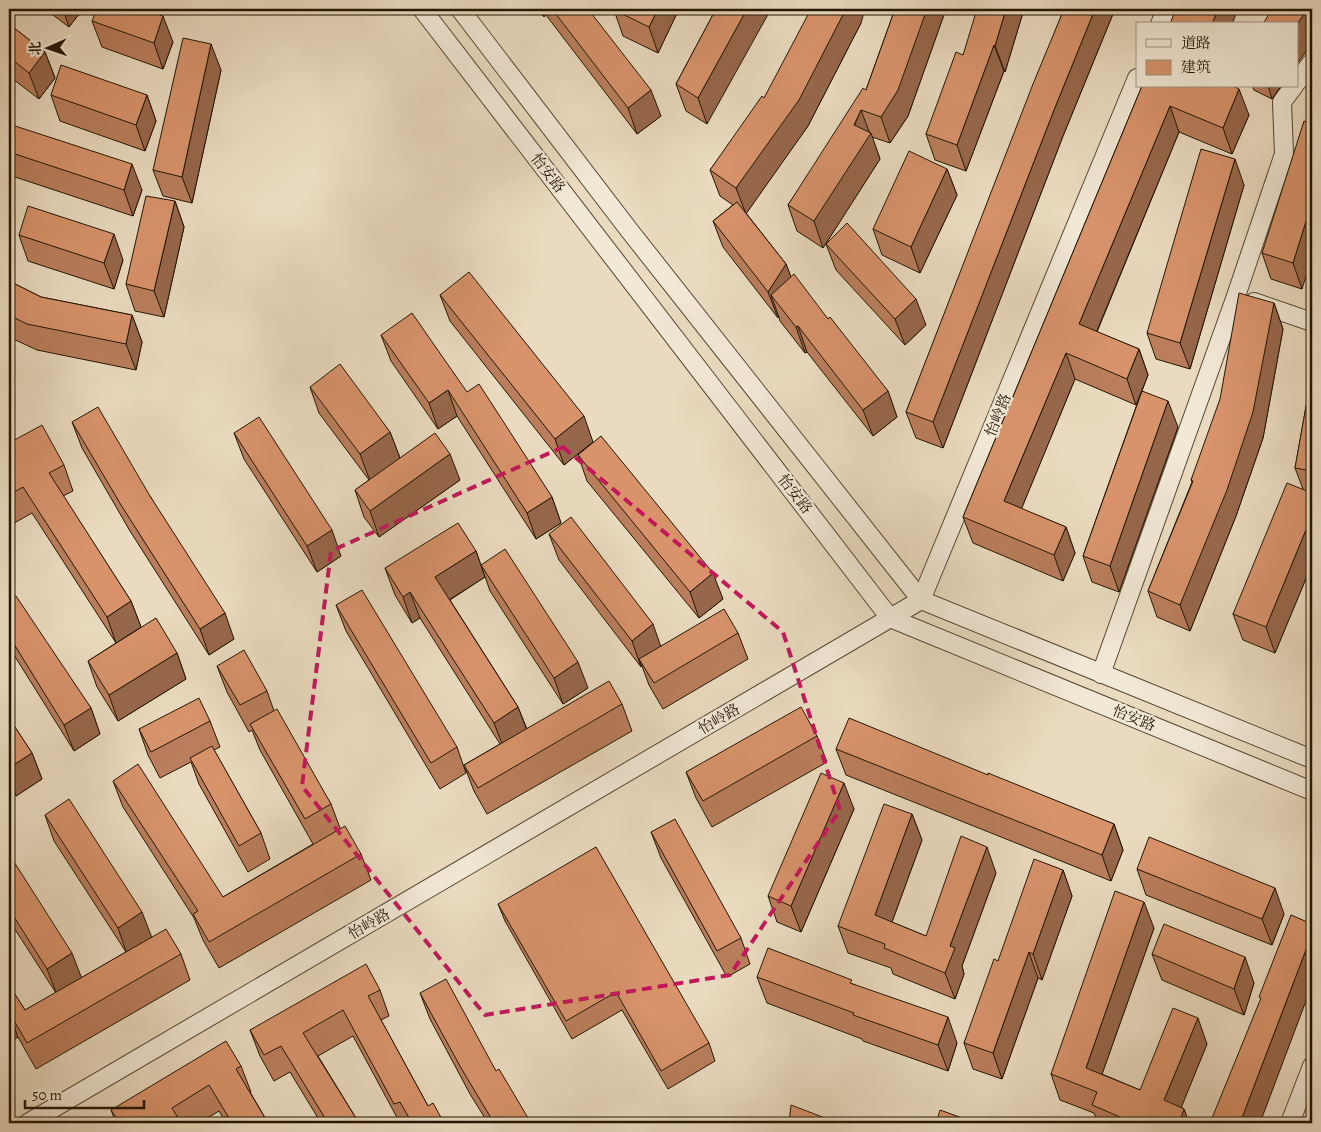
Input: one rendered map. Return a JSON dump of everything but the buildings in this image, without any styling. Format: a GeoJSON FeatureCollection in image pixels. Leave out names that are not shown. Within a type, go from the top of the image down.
{"type":"FeatureCollection","features":[{"type":"Feature","properties":{"kind":"street","name":"怡安路"},"geometry":{"type":"LineString","coordinates":[[422,9],[890,618],[1312,791]]}},
{"type":"Feature","properties":{"kind":"street","name":"怡安路"},"geometry":{"type":"LineString","coordinates":[[460,9],[647,254],[921,600],[1312,759]]}},
{"type":"Feature","properties":{"kind":"street"},"geometry":{"type":"LineString","coordinates":[[1161,22],[1166,9]]}},
{"type":"Feature","properties":{"kind":"street"},"geometry":{"type":"LineString","coordinates":[[1298,81],[1312,62]]}},
{"type":"Feature","properties":{"kind":"street","name":"怡岭路"},"geometry":{"type":"LineString","coordinates":[[28,1123],[921,600],[1136,80]]}},
{"type":"Feature","properties":{"kind":"street"},"geometry":{"type":"LineString","coordinates":[[1101,674],[1236,296],[1284,154],[1282,102],[1292,88]]}},
{"type":"Feature","properties":{"kind":"street"},"geometry":{"type":"LineString","coordinates":[[1236,296],[1312,322]]}},
{"type":"Feature","properties":{"kind":"street"},"geometry":{"type":"LineString","coordinates":[[1290,1123],[1312,1066]]}},
{"type":"Feature","properties":{"kind":"highlighted area"},"geometry":{"type":"Polygon","coordinates":[[[563,447],[783,632],[840,810],[730,975],[485,1015],[302,786],[331,551],[563,447]]]}}]}
